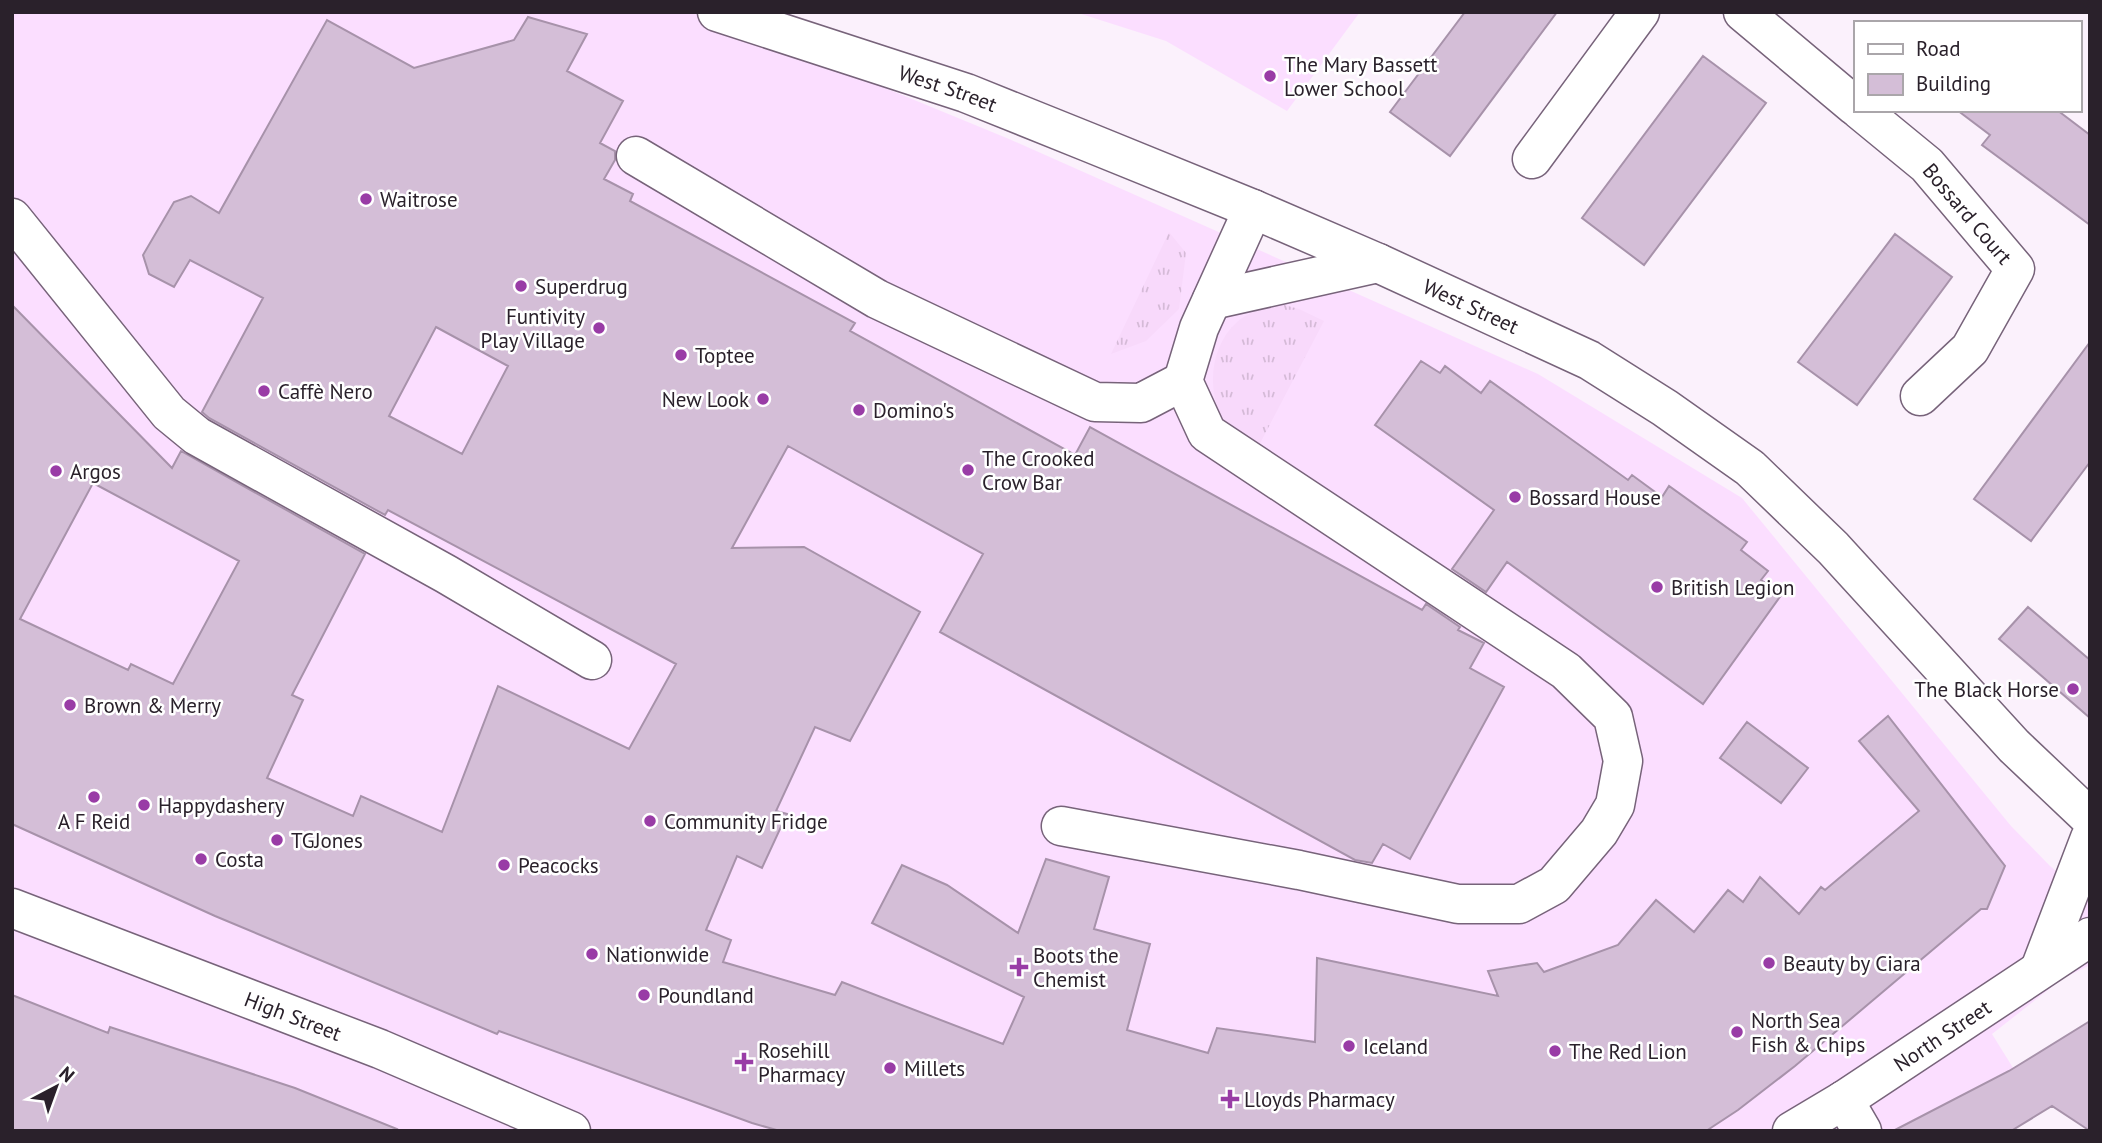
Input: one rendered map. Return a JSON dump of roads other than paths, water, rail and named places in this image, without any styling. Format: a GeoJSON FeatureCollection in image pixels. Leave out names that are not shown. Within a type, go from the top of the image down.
{"type":"FeatureCollection","features":[{"type":"Feature","properties":{"kind":"street","name":"West Street"},"geometry":{"type":"LineString","coordinates":[[717,12],[966,93],[1253,209],[1589,360],[1665,408],[1750,468],[1833,548],[2014,746],[2090,818]]}},
{"type":"Feature","properties":{"kind":"street"},"geometry":{"type":"LineString","coordinates":[[1532,159],[1640,12]]}},
{"type":"Feature","properties":{"kind":"street"},"geometry":{"type":"LineString","coordinates":[[1743,12],[1854,105]]}},
{"type":"Feature","properties":{"kind":"street","name":"Bossard Court"},"geometry":{"type":"LineString","coordinates":[[1862,112],[1927,165],[2015,269],[1970,349],[1920,397]]}},
{"type":"Feature","properties":{"kind":"street"},"geometry":{"type":"LineString","coordinates":[[636,156],[877,299],[1095,402],[1141,403],[1183,381]]}},
{"type":"Feature","properties":{"kind":"street"},"geometry":{"type":"LineString","coordinates":[[1061,826],[1299,870],[1458,904],[1520,904],[1554,885],[1599,832],[1615,805],[1623,761],[1613,717],[1566,671],[1206,433],[1183,381],[1199,328],[1253,209]]}},
{"type":"Feature","properties":{"kind":"street"},"geometry":{"type":"LineString","coordinates":[[12,218],[169,413],[197,436],[446,574],[592,660]]}},
{"type":"Feature","properties":{"kind":"street"},"geometry":{"type":"LineString","coordinates":[[1212,300],[1378,263]]}},
{"type":"Feature","properties":{"kind":"street"},"geometry":{"type":"LineString","coordinates":[[2040,969],[2090,838]]}},
{"type":"Feature","properties":{"kind":"street","name":"High Street"},"geometry":{"type":"LineString","coordinates":[[12,908],[380,1049],[571,1131]]}},
{"type":"Feature","properties":{"kind":"street","name":"North Street"},"geometry":{"type":"LineString","coordinates":[[1791,1131],[1853,1115],[2040,969],[2090,937]]}},
{"type":"Feature","properties":{"kind":"place","name":"The Mary Bassett Lower School"},"geometry":{"type":"Point","coordinates":[1270,76]}},
{"type":"Feature","properties":{"kind":"place","name":"Waitrose"},"geometry":{"type":"Point","coordinates":[366,199]}},
{"type":"Feature","properties":{"kind":"place","name":"Superdrug"},"geometry":{"type":"Point","coordinates":[521,286]}},
{"type":"Feature","properties":{"kind":"place","name":"Funtivity Play Village"},"geometry":{"type":"Point","coordinates":[599,328]}},
{"type":"Feature","properties":{"kind":"place","name":"Toptee"},"geometry":{"type":"Point","coordinates":[681,355]}},
{"type":"Feature","properties":{"kind":"place","name":"Caffè Nero"},"geometry":{"type":"Point","coordinates":[264,391]}},
{"type":"Feature","properties":{"kind":"place","name":"New Look"},"geometry":{"type":"Point","coordinates":[763,399]}},
{"type":"Feature","properties":{"kind":"place","name":"Domino's"},"geometry":{"type":"Point","coordinates":[859,410]}},
{"type":"Feature","properties":{"kind":"place","name":"The Crooked Crow Bar"},"geometry":{"type":"Point","coordinates":[968,470]}},
{"type":"Feature","properties":{"kind":"place","name":"Argos"},"geometry":{"type":"Point","coordinates":[56,471]}},
{"type":"Feature","properties":{"kind":"place","name":"Bossard House"},"geometry":{"type":"Point","coordinates":[1515,497]}},
{"type":"Feature","properties":{"kind":"place","name":"British Legion"},"geometry":{"type":"Point","coordinates":[1657,587]}},
{"type":"Feature","properties":{"kind":"place","name":"The Black Horse"},"geometry":{"type":"Point","coordinates":[2073,689]}},
{"type":"Feature","properties":{"kind":"place","name":"Brown & Merry"},"geometry":{"type":"Point","coordinates":[70,705]}},
{"type":"Feature","properties":{"kind":"place","name":"A F Reid"},"geometry":{"type":"Point","coordinates":[94,797]}},
{"type":"Feature","properties":{"kind":"place","name":"Happydashery"},"geometry":{"type":"Point","coordinates":[144,805]}},
{"type":"Feature","properties":{"kind":"place","name":"Community Fridge"},"geometry":{"type":"Point","coordinates":[650,821]}},
{"type":"Feature","properties":{"kind":"place","name":"TGJones"},"geometry":{"type":"Point","coordinates":[277,840]}},
{"type":"Feature","properties":{"kind":"place","name":"Costa"},"geometry":{"type":"Point","coordinates":[201,859]}},
{"type":"Feature","properties":{"kind":"place","name":"Peacocks"},"geometry":{"type":"Point","coordinates":[504,865]}},
{"type":"Feature","properties":{"kind":"place","name":"Nationwide"},"geometry":{"type":"Point","coordinates":[592,954]}},
{"type":"Feature","properties":{"kind":"place","name":"Beauty by Ciara"},"geometry":{"type":"Point","coordinates":[1769,963]}},
{"type":"Feature","properties":{"kind":"place","name":"Boots the Chemist"},"geometry":{"type":"Point","coordinates":[1019,967]}},
{"type":"Feature","properties":{"kind":"place","name":"Poundland"},"geometry":{"type":"Point","coordinates":[644,995]}},
{"type":"Feature","properties":{"kind":"place","name":"North Sea Fish & Chips"},"geometry":{"type":"Point","coordinates":[1737,1032]}},
{"type":"Feature","properties":{"kind":"place","name":"Iceland"},"geometry":{"type":"Point","coordinates":[1349,1046]}},
{"type":"Feature","properties":{"kind":"place","name":"The Red Lion"},"geometry":{"type":"Point","coordinates":[1555,1051]}},
{"type":"Feature","properties":{"kind":"place","name":"Rosehill Pharmacy"},"geometry":{"type":"Point","coordinates":[744,1062]}},
{"type":"Feature","properties":{"kind":"place","name":"Millets"},"geometry":{"type":"Point","coordinates":[890,1068]}},
{"type":"Feature","properties":{"kind":"place","name":"Lloyds Pharmacy"},"geometry":{"type":"Point","coordinates":[1230,1099]}}]}
